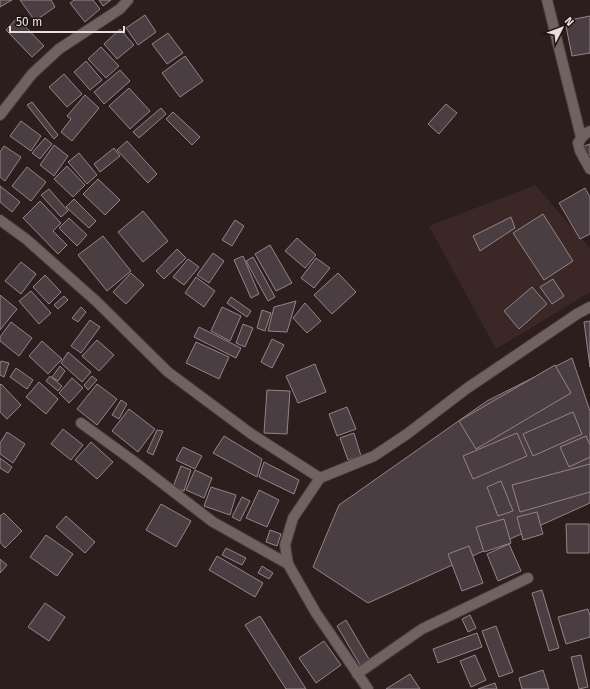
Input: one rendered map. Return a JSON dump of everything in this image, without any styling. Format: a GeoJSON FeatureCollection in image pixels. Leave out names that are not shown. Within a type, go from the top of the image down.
{"type":"FeatureCollection","features":[{"type":"Feature","properties":{"kind":"street"},"geometry":{"type":"LineString","coordinates":[[0,115],[32,74],[59,49],[120,9],[128,0]]}},
{"type":"Feature","properties":{"kind":"street"},"geometry":{"type":"LineString","coordinates":[[547,0],[581,137]]}},
{"type":"Feature","properties":{"kind":"street"},"geometry":{"type":"LineString","coordinates":[[590,131],[581,137],[578,143],[580,151],[590,169]]}},
{"type":"Feature","properties":{"kind":"street"},"geometry":{"type":"LineString","coordinates":[[0,220],[26,239],[96,301],[168,372],[250,433],[320,478]]}},
{"type":"Feature","properties":{"kind":"street"},"geometry":{"type":"LineString","coordinates":[[368,689],[316,613],[288,564],[285,545],[292,518],[320,478],[374,456],[407,434],[466,389],[577,314],[590,307]]}},
{"type":"Feature","properties":{"kind":"street"},"geometry":{"type":"LineString","coordinates":[[81,423],[213,522],[288,564]]}},
{"type":"Feature","properties":{"kind":"street"},"geometry":{"type":"LineString","coordinates":[[357,674],[422,629],[528,578]]}},
{"type":"Feature","properties":{"kind":"shaded area"},"geometry":{"type":"Polygon","coordinates":[[[535,185],[590,248],[590,292],[496,349],[429,226],[535,185]]]}},
{"type":"Feature","properties":{"kind":"building"},"geometry":{"type":"Polygon","coordinates":[[[0,0],[12,0],[0,7],[0,0]]]}},
{"type":"Feature","properties":{"kind":"building"},"geometry":{"type":"Polygon","coordinates":[[[20,0],[51,0],[55,7],[35,21],[20,0]]]}},
{"type":"Feature","properties":{"kind":"building"},"geometry":{"type":"Polygon","coordinates":[[[74,0],[93,0],[100,9],[85,22],[70,3],[74,0]]]}},
{"type":"Feature","properties":{"kind":"building"},"geometry":{"type":"Polygon","coordinates":[[[99,0],[111,0],[103,6],[99,0]]]}},
{"type":"Feature","properties":{"kind":"building"},"geometry":{"type":"Polygon","coordinates":[[[145,15],[156,32],[138,45],[126,28],[145,15]]]}},
{"type":"Feature","properties":{"kind":"building"},"geometry":{"type":"Polygon","coordinates":[[[590,16],[590,53],[572,56],[565,21],[590,16]]]}},
{"type":"Feature","properties":{"kind":"building"},"geometry":{"type":"Polygon","coordinates":[[[17,18],[44,46],[32,57],[6,30],[17,18]]]}},
{"type":"Feature","properties":{"kind":"building"},"geometry":{"type":"Polygon","coordinates":[[[120,29],[134,45],[117,59],[104,44],[120,29]]]}},
{"type":"Feature","properties":{"kind":"building"},"geometry":{"type":"Polygon","coordinates":[[[168,33],[183,53],[167,64],[152,44],[168,33]]]}},
{"type":"Feature","properties":{"kind":"building"},"geometry":{"type":"Polygon","coordinates":[[[101,47],[119,66],[106,78],[88,59],[101,47]]]}},
{"type":"Feature","properties":{"kind":"building"},"geometry":{"type":"Polygon","coordinates":[[[185,56],[203,81],[180,97],[162,73],[185,56]]]}},
{"type":"Feature","properties":{"kind":"building"},"geometry":{"type":"Polygon","coordinates":[[[86,61],[102,80],[90,90],[74,72],[86,61]]]}},
{"type":"Feature","properties":{"kind":"building"},"geometry":{"type":"Polygon","coordinates":[[[120,70],[130,81],[104,104],[94,92],[120,70]]]}},
{"type":"Feature","properties":{"kind":"building"},"geometry":{"type":"Polygon","coordinates":[[[64,74],[82,94],[67,107],[49,87],[64,74]]]}},
{"type":"Feature","properties":{"kind":"building"},"geometry":{"type":"Polygon","coordinates":[[[129,88],[150,111],[130,129],[109,106],[129,88]]]}},
{"type":"Feature","properties":{"kind":"building"},"geometry":{"type":"Polygon","coordinates":[[[85,95],[99,108],[72,141],[61,132],[71,119],[67,116],[85,95]]]}},
{"type":"Feature","properties":{"kind":"building"},"geometry":{"type":"Polygon","coordinates":[[[32,102],[58,135],[54,139],[27,105],[32,102]]]}},
{"type":"Feature","properties":{"kind":"building"},"geometry":{"type":"Polygon","coordinates":[[[446,104],[457,113],[439,134],[428,124],[446,104]]]}},
{"type":"Feature","properties":{"kind":"building"},"geometry":{"type":"Polygon","coordinates":[[[161,108],[166,114],[139,138],[133,132],[161,108]]]}},
{"type":"Feature","properties":{"kind":"building"},"geometry":{"type":"Polygon","coordinates":[[[173,112],[200,137],[192,145],[166,119],[173,112]]]}},
{"type":"Feature","properties":{"kind":"building"},"geometry":{"type":"Polygon","coordinates":[[[21,121],[41,136],[31,151],[10,136],[21,121]]]}},
{"type":"Feature","properties":{"kind":"building"},"geometry":{"type":"Polygon","coordinates":[[[45,138],[52,144],[40,159],[32,153],[45,138]]]}},
{"type":"Feature","properties":{"kind":"building"},"geometry":{"type":"Polygon","coordinates":[[[127,141],[157,174],[148,183],[117,150],[127,141]]]}},
{"type":"Feature","properties":{"kind":"building"},"geometry":{"type":"Polygon","coordinates":[[[590,144],[590,155],[588,156],[584,146],[590,144]]]}},
{"type":"Feature","properties":{"kind":"building"},"geometry":{"type":"Polygon","coordinates":[[[54,145],[68,156],[54,176],[40,165],[54,145]]]}},
{"type":"Feature","properties":{"kind":"building"},"geometry":{"type":"Polygon","coordinates":[[[4,146],[21,157],[5,181],[0,177],[0,152],[4,146]]]}},
{"type":"Feature","properties":{"kind":"building"},"geometry":{"type":"Polygon","coordinates":[[[114,148],[120,156],[100,172],[94,164],[114,148]]]}},
{"type":"Feature","properties":{"kind":"building"},"geometry":{"type":"Polygon","coordinates":[[[79,153],[97,175],[87,184],[68,162],[79,153]]]}},
{"type":"Feature","properties":{"kind":"building"},"geometry":{"type":"Polygon","coordinates":[[[67,166],[85,185],[73,197],[54,179],[67,166]]]}},
{"type":"Feature","properties":{"kind":"building"},"geometry":{"type":"Polygon","coordinates":[[[27,167],[46,182],[31,201],[12,186],[27,167]]]}},
{"type":"Feature","properties":{"kind":"building"},"geometry":{"type":"Polygon","coordinates":[[[98,179],[120,200],[105,215],[83,194],[98,179]]]}},
{"type":"Feature","properties":{"kind":"building"},"geometry":{"type":"Polygon","coordinates":[[[0,186],[20,202],[12,212],[0,202],[0,186]]]}},
{"type":"Feature","properties":{"kind":"building"},"geometry":{"type":"Polygon","coordinates":[[[585,188],[590,197],[590,234],[580,239],[559,203],[585,188]]]}},
{"type":"Feature","properties":{"kind":"building"},"geometry":{"type":"Polygon","coordinates":[[[49,189],[68,211],[61,217],[41,195],[49,189]]]}},
{"type":"Feature","properties":{"kind":"building"},"geometry":{"type":"Polygon","coordinates":[[[74,199],[96,221],[89,228],[66,207],[74,199]]]}},
{"type":"Feature","properties":{"kind":"building"},"geometry":{"type":"Polygon","coordinates":[[[40,201],[61,223],[53,231],[67,245],[58,254],[23,218],[40,201]]]}},
{"type":"Feature","properties":{"kind":"building"},"geometry":{"type":"Polygon","coordinates":[[[143,211],[168,241],[143,262],[118,232],[143,211]]]}},
{"type":"Feature","properties":{"kind":"building"},"geometry":{"type":"Polygon","coordinates":[[[543,214],[573,261],[544,280],[513,233],[543,214]]]}},
{"type":"Feature","properties":{"kind":"building"},"geometry":{"type":"Polygon","coordinates":[[[511,217],[515,228],[480,251],[473,236],[511,217]]]}},
{"type":"Feature","properties":{"kind":"building"},"geometry":{"type":"Polygon","coordinates":[[[69,218],[87,235],[77,246],[59,228],[69,218]]]}},
{"type":"Feature","properties":{"kind":"building"},"geometry":{"type":"Polygon","coordinates":[[[235,220],[244,226],[232,246],[222,240],[235,220]]]}},
{"type":"Feature","properties":{"kind":"building"},"geometry":{"type":"Polygon","coordinates":[[[103,236],[131,271],[107,291],[78,255],[103,236]]]}},
{"type":"Feature","properties":{"kind":"building"},"geometry":{"type":"Polygon","coordinates":[[[297,238],[316,255],[305,268],[285,251],[297,238]]]}},
{"type":"Feature","properties":{"kind":"building"},"geometry":{"type":"Polygon","coordinates":[[[270,245],[292,283],[276,291],[255,254],[270,245]]]}},
{"type":"Feature","properties":{"kind":"building"},"geometry":{"type":"Polygon","coordinates":[[[177,249],[186,258],[164,279],[156,271],[177,249]]]}},
{"type":"Feature","properties":{"kind":"building"},"geometry":{"type":"Polygon","coordinates":[[[213,253],[224,261],[209,283],[197,275],[213,253]]]}},
{"type":"Feature","properties":{"kind":"building"},"geometry":{"type":"Polygon","coordinates":[[[243,256],[259,294],[251,298],[234,260],[243,256]]]}},
{"type":"Feature","properties":{"kind":"building"},"geometry":{"type":"Polygon","coordinates":[[[253,257],[275,297],[268,301],[246,261],[253,257]]]}},
{"type":"Feature","properties":{"kind":"building"},"geometry":{"type":"Polygon","coordinates":[[[316,258],[330,268],[314,288],[301,278],[316,258]]]}},
{"type":"Feature","properties":{"kind":"building"},"geometry":{"type":"Polygon","coordinates":[[[188,259],[199,267],[184,285],[173,277],[188,259]]]}},
{"type":"Feature","properties":{"kind":"building"},"geometry":{"type":"Polygon","coordinates":[[[21,262],[36,274],[21,294],[5,281],[21,262]]]}},
{"type":"Feature","properties":{"kind":"building"},"geometry":{"type":"Polygon","coordinates":[[[131,273],[144,285],[126,304],[113,292],[131,273]]]}},
{"type":"Feature","properties":{"kind":"building"},"geometry":{"type":"Polygon","coordinates":[[[338,273],[356,292],[332,314],[314,295],[338,273]]]}},
{"type":"Feature","properties":{"kind":"building"},"geometry":{"type":"Polygon","coordinates":[[[45,275],[61,292],[49,304],[33,287],[45,275]]]}},
{"type":"Feature","properties":{"kind":"building"},"geometry":{"type":"Polygon","coordinates":[[[196,277],[215,291],[204,307],[185,293],[196,277]]]}},
{"type":"Feature","properties":{"kind":"building"},"geometry":{"type":"Polygon","coordinates":[[[553,279],[564,296],[552,304],[540,287],[553,279]]]}},
{"type":"Feature","properties":{"kind":"building"},"geometry":{"type":"Polygon","coordinates":[[[532,287],[547,304],[519,329],[504,311],[532,287]]]}},
{"type":"Feature","properties":{"kind":"building"},"geometry":{"type":"Polygon","coordinates":[[[31,291],[51,313],[39,324],[19,301],[31,291]]]}},
{"type":"Feature","properties":{"kind":"building"},"geometry":{"type":"Polygon","coordinates":[[[0,295],[17,309],[0,330],[0,295]]]}},
{"type":"Feature","properties":{"kind":"building"},"geometry":{"type":"Polygon","coordinates":[[[64,296],[68,300],[58,309],[54,305],[64,296]]]}},
{"type":"Feature","properties":{"kind":"building"},"geometry":{"type":"Polygon","coordinates":[[[231,297],[251,311],[247,317],[227,303],[231,297]]]}},
{"type":"Feature","properties":{"kind":"building"},"geometry":{"type":"Polygon","coordinates":[[[296,301],[287,332],[268,331],[274,307],[296,301]]]}},
{"type":"Feature","properties":{"kind":"building"},"geometry":{"type":"Polygon","coordinates":[[[305,303],[321,321],[307,333],[293,318],[305,303]]]}},
{"type":"Feature","properties":{"kind":"building"},"geometry":{"type":"Polygon","coordinates":[[[81,307],[86,312],[78,322],[72,318],[81,307]]]}},
{"type":"Feature","properties":{"kind":"building"},"geometry":{"type":"Polygon","coordinates":[[[222,307],[241,316],[230,341],[211,331],[222,307]]]}},
{"type":"Feature","properties":{"kind":"building"},"geometry":{"type":"Polygon","coordinates":[[[262,310],[271,313],[265,331],[257,328],[262,310]]]}},
{"type":"Feature","properties":{"kind":"building"},"geometry":{"type":"Polygon","coordinates":[[[90,320],[100,327],[81,353],[71,346],[90,320]]]}},
{"type":"Feature","properties":{"kind":"building"},"geometry":{"type":"Polygon","coordinates":[[[590,321],[590,367],[584,322],[590,321]]]}},
{"type":"Feature","properties":{"kind":"building"},"geometry":{"type":"Polygon","coordinates":[[[11,322],[32,338],[19,356],[0,341],[0,337],[11,322]]]}},
{"type":"Feature","properties":{"kind":"building"},"geometry":{"type":"Polygon","coordinates":[[[243,324],[253,328],[245,347],[236,343],[243,324]]]}},
{"type":"Feature","properties":{"kind":"building"},"geometry":{"type":"Polygon","coordinates":[[[199,327],[241,348],[236,358],[194,337],[199,327]]]}},
{"type":"Feature","properties":{"kind":"building"},"geometry":{"type":"Polygon","coordinates":[[[272,339],[284,345],[272,368],[261,362],[272,339]]]}},
{"type":"Feature","properties":{"kind":"building"},"geometry":{"type":"Polygon","coordinates":[[[97,340],[114,355],[99,371],[82,356],[97,340]]]}},
{"type":"Feature","properties":{"kind":"building"},"geometry":{"type":"Polygon","coordinates":[[[42,341],[62,359],[48,374],[29,356],[42,341]]]}},
{"type":"Feature","properties":{"kind":"building"},"geometry":{"type":"Polygon","coordinates":[[[196,342],[229,357],[219,379],[186,363],[196,342]]]}},
{"type":"Feature","properties":{"kind":"building"},"geometry":{"type":"Polygon","coordinates":[[[68,352],[91,372],[82,382],[61,363],[68,352]]]}},
{"type":"Feature","properties":{"kind":"building"},"geometry":{"type":"Polygon","coordinates":[[[572,358],[590,411],[590,503],[368,603],[313,567],[339,505],[487,401],[572,358]]]}},
{"type":"Feature","properties":{"kind":"building"},"geometry":{"type":"Polygon","coordinates":[[[1,361],[9,363],[4,377],[0,375],[1,361]]]}},
{"type":"Feature","properties":{"kind":"building"},"geometry":{"type":"Polygon","coordinates":[[[315,364],[326,392],[298,403],[286,376],[315,364]]]}},
{"type":"Feature","properties":{"kind":"building"},"geometry":{"type":"Polygon","coordinates":[[[555,365],[571,393],[476,449],[459,421],[555,365]]]}},
{"type":"Feature","properties":{"kind":"building"},"geometry":{"type":"Polygon","coordinates":[[[60,366],[65,371],[58,381],[52,377],[60,366]]]}},
{"type":"Feature","properties":{"kind":"building"},"geometry":{"type":"Polygon","coordinates":[[[16,368],[33,380],[27,389],[10,377],[16,368]]]}},
{"type":"Feature","properties":{"kind":"building"},"geometry":{"type":"Polygon","coordinates":[[[50,376],[62,386],[58,391],[46,381],[50,376]]]}},
{"type":"Feature","properties":{"kind":"building"},"geometry":{"type":"Polygon","coordinates":[[[92,376],[97,380],[88,390],[84,385],[92,376]]]}},
{"type":"Feature","properties":{"kind":"building"},"geometry":{"type":"Polygon","coordinates":[[[72,378],[83,388],[69,403],[59,393],[72,378]]]}},
{"type":"Feature","properties":{"kind":"building"},"geometry":{"type":"Polygon","coordinates":[[[39,382],[58,399],[46,414],[26,397],[39,382]]]}},
{"type":"Feature","properties":{"kind":"building"},"geometry":{"type":"Polygon","coordinates":[[[1,384],[21,405],[7,419],[0,412],[1,384]]]}},
{"type":"Feature","properties":{"kind":"building"},"geometry":{"type":"Polygon","coordinates":[[[97,384],[117,399],[97,425],[77,409],[97,384]]]}},
{"type":"Feature","properties":{"kind":"building"},"geometry":{"type":"Polygon","coordinates":[[[267,390],[290,391],[287,434],[264,433],[267,390]]]}},
{"type":"Feature","properties":{"kind":"building"},"geometry":{"type":"Polygon","coordinates":[[[121,400],[127,404],[119,419],[112,415],[121,400]]]}},
{"type":"Feature","properties":{"kind":"building"},"geometry":{"type":"Polygon","coordinates":[[[347,407],[356,429],[337,436],[329,414],[347,407]]]}},
{"type":"Feature","properties":{"kind":"building"},"geometry":{"type":"Polygon","coordinates":[[[129,409],[155,429],[138,452],[112,431],[129,409]]]}},
{"type":"Feature","properties":{"kind":"building"},"geometry":{"type":"Polygon","coordinates":[[[573,412],[582,434],[533,456],[523,434],[573,412]]]}},
{"type":"Feature","properties":{"kind":"building"},"geometry":{"type":"Polygon","coordinates":[[[63,429],[83,445],[71,460],[51,444],[63,429]]]}},
{"type":"Feature","properties":{"kind":"building"},"geometry":{"type":"Polygon","coordinates":[[[157,430],[163,431],[153,455],[147,452],[157,430]]]}},
{"type":"Feature","properties":{"kind":"building"},"geometry":{"type":"Polygon","coordinates":[[[7,432],[25,444],[13,463],[0,454],[0,443],[7,432]]]}},
{"type":"Feature","properties":{"kind":"building"},"geometry":{"type":"Polygon","coordinates":[[[354,433],[361,456],[348,460],[340,438],[354,433]]]}},
{"type":"Feature","properties":{"kind":"building"},"geometry":{"type":"Polygon","coordinates":[[[517,433],[527,456],[473,479],[463,456],[517,433]]]}},
{"type":"Feature","properties":{"kind":"building"},"geometry":{"type":"Polygon","coordinates":[[[224,436],[262,459],[257,477],[213,453],[224,436]]]}},
{"type":"Feature","properties":{"kind":"building"},"geometry":{"type":"Polygon","coordinates":[[[586,436],[590,445],[590,457],[569,467],[560,447],[586,436]]]}},
{"type":"Feature","properties":{"kind":"building"},"geometry":{"type":"Polygon","coordinates":[[[91,442],[113,462],[97,479],[75,460],[91,442]]]}},
{"type":"Feature","properties":{"kind":"building"},"geometry":{"type":"Polygon","coordinates":[[[183,447],[202,456],[195,469],[176,460],[183,447]]]}},
{"type":"Feature","properties":{"kind":"building"},"geometry":{"type":"Polygon","coordinates":[[[0,458],[12,467],[8,473],[0,468],[0,458]]]}},
{"type":"Feature","properties":{"kind":"building"},"geometry":{"type":"Polygon","coordinates":[[[264,462],[299,480],[294,494],[259,477],[264,462]]]}},
{"type":"Feature","properties":{"kind":"building"},"geometry":{"type":"Polygon","coordinates":[[[590,464],[590,492],[520,512],[512,485],[590,464]]]}},
{"type":"Feature","properties":{"kind":"building"},"geometry":{"type":"Polygon","coordinates":[[[181,466],[191,470],[184,491],[173,487],[181,466]]]}},
{"type":"Feature","properties":{"kind":"building"},"geometry":{"type":"Polygon","coordinates":[[[195,470],[212,478],[204,498],[186,490],[195,470]]]}},
{"type":"Feature","properties":{"kind":"building"},"geometry":{"type":"Polygon","coordinates":[[[501,481],[513,511],[498,516],[487,487],[501,481]]]}},
{"type":"Feature","properties":{"kind":"building"},"geometry":{"type":"Polygon","coordinates":[[[211,487],[236,495],[230,515],[204,506],[211,487]]]}},
{"type":"Feature","properties":{"kind":"building"},"geometry":{"type":"Polygon","coordinates":[[[259,490],[279,500],[267,527],[246,518],[259,490]]]}},
{"type":"Feature","properties":{"kind":"building"},"geometry":{"type":"Polygon","coordinates":[[[242,497],[250,501],[240,521],[232,517],[242,497]]]}},
{"type":"Feature","properties":{"kind":"building"},"geometry":{"type":"Polygon","coordinates":[[[161,504],[191,521],[176,547],[146,530],[161,504]]]}},
{"type":"Feature","properties":{"kind":"building"},"geometry":{"type":"Polygon","coordinates":[[[537,512],[543,534],[523,540],[517,517],[537,512]]]}},
{"type":"Feature","properties":{"kind":"building"},"geometry":{"type":"Polygon","coordinates":[[[4,513],[22,531],[5,548],[0,542],[0,516],[4,513]]]}},
{"type":"Feature","properties":{"kind":"building"},"geometry":{"type":"Polygon","coordinates":[[[66,516],[95,542],[85,553],[56,527],[66,516]]]}},
{"type":"Feature","properties":{"kind":"building"},"geometry":{"type":"Polygon","coordinates":[[[504,519],[511,543],[484,552],[476,527],[504,519]]]}},
{"type":"Feature","properties":{"kind":"building"},"geometry":{"type":"Polygon","coordinates":[[[566,524],[589,524],[589,553],[567,553],[566,524]]]}},
{"type":"Feature","properties":{"kind":"building"},"geometry":{"type":"Polygon","coordinates":[[[270,530],[281,534],[277,546],[266,542],[270,530]]]}},
{"type":"Feature","properties":{"kind":"building"},"geometry":{"type":"Polygon","coordinates":[[[46,535],[73,554],[57,576],[30,557],[46,535]]]}},
{"type":"Feature","properties":{"kind":"building"},"geometry":{"type":"Polygon","coordinates":[[[509,544],[521,571],[498,581],[487,554],[509,544]]]}},
{"type":"Feature","properties":{"kind":"building"},"geometry":{"type":"Polygon","coordinates":[[[469,546],[483,583],[462,591],[448,554],[469,546]]]}},
{"type":"Feature","properties":{"kind":"building"},"geometry":{"type":"Polygon","coordinates":[[[226,548],[246,558],[242,565],[222,555],[226,548]]]}},
{"type":"Feature","properties":{"kind":"building"},"geometry":{"type":"Polygon","coordinates":[[[217,556],[263,583],[255,597],[209,570],[217,556]]]}},
{"type":"Feature","properties":{"kind":"building"},"geometry":{"type":"Polygon","coordinates":[[[0,559],[7,565],[0,573],[0,559]]]}},
{"type":"Feature","properties":{"kind":"building"},"geometry":{"type":"Polygon","coordinates":[[[262,566],[273,573],[269,579],[258,573],[262,566]]]}},
{"type":"Feature","properties":{"kind":"building"},"geometry":{"type":"Polygon","coordinates":[[[542,590],[559,648],[549,651],[532,593],[542,590]]]}},
{"type":"Feature","properties":{"kind":"building"},"geometry":{"type":"Polygon","coordinates":[[[45,603],[65,617],[49,641],[28,627],[45,603]]]}},
{"type":"Feature","properties":{"kind":"building"},"geometry":{"type":"Polygon","coordinates":[[[588,609],[590,616],[590,637],[566,644],[558,617],[588,609]]]}},
{"type":"Feature","properties":{"kind":"building"},"geometry":{"type":"Polygon","coordinates":[[[470,615],[476,628],[468,632],[462,619],[470,615]]]}},
{"type":"Feature","properties":{"kind":"building"},"geometry":{"type":"Polygon","coordinates":[[[260,616],[306,689],[286,689],[245,625],[260,616]]]}},
{"type":"Feature","properties":{"kind":"building"},"geometry":{"type":"Polygon","coordinates":[[[346,620],[369,659],[360,665],[337,626],[346,620]]]}},
{"type":"Feature","properties":{"kind":"building"},"geometry":{"type":"Polygon","coordinates":[[[496,626],[513,672],[499,677],[482,631],[496,626]]]}},
{"type":"Feature","properties":{"kind":"building"},"geometry":{"type":"Polygon","coordinates":[[[477,633],[482,647],[438,663],[433,649],[477,633]]]}},
{"type":"Feature","properties":{"kind":"building"},"geometry":{"type":"Polygon","coordinates":[[[324,641],[341,665],[316,683],[299,658],[324,641]]]}},
{"type":"Feature","properties":{"kind":"building"},"geometry":{"type":"Polygon","coordinates":[[[475,655],[486,680],[471,687],[460,661],[475,655]]]}},
{"type":"Feature","properties":{"kind":"building"},"geometry":{"type":"Polygon","coordinates":[[[581,655],[588,687],[579,689],[571,657],[581,655]]]}},
{"type":"Feature","properties":{"kind":"building"},"geometry":{"type":"Polygon","coordinates":[[[543,670],[549,689],[522,689],[519,678],[543,670]]]}},
{"type":"Feature","properties":{"kind":"building"},"geometry":{"type":"Polygon","coordinates":[[[410,674],[420,689],[386,689],[410,674]]]}},
{"type":"Feature","properties":{"kind":"building"},"geometry":{"type":"Polygon","coordinates":[[[495,683],[497,689],[478,689],[495,683]]]}}]}
